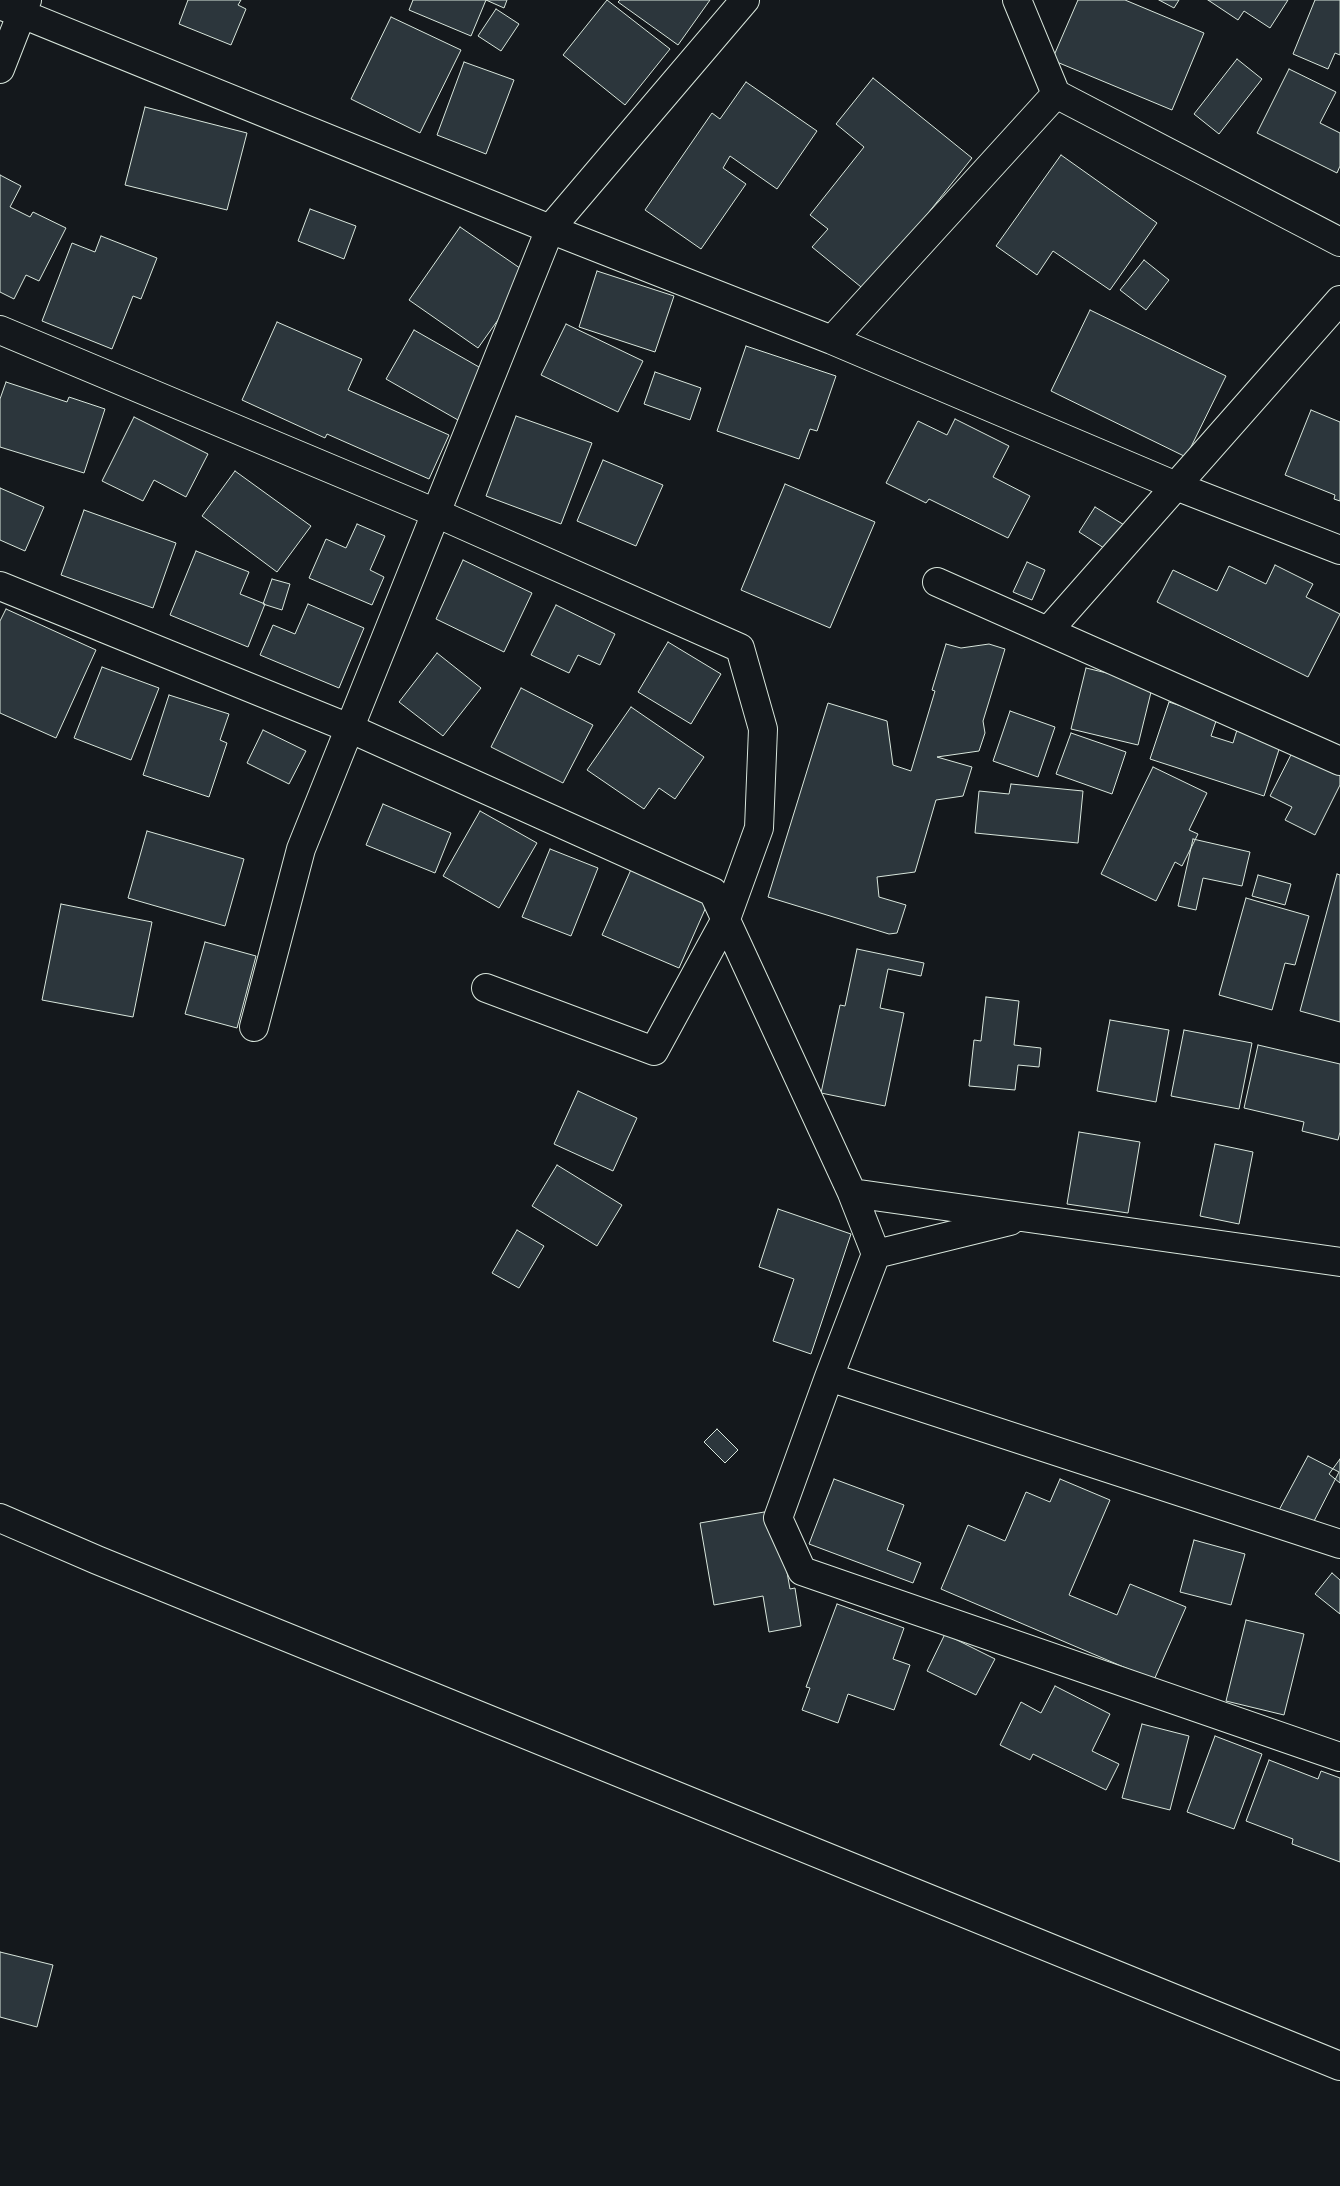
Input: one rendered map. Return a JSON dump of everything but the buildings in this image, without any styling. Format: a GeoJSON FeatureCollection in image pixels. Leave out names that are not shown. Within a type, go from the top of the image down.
{"type":"FeatureCollection","features":[{"type":"Feature","properties":{"kind":"street"},"geometry":{"type":"LineString","coordinates":[[254,1027],[301,849],[550,229],[745,0]]}},
{"type":"Feature","properties":{"kind":"street"},"geometry":{"type":"LineString","coordinates":[[1017,0],[1056,94],[1340,242]]}},
{"type":"Feature","properties":{"kind":"street"},"geometry":{"type":"LineString","coordinates":[[0,69],[16,7],[550,229],[832,340],[1176,486],[1340,550]]}},
{"type":"Feature","properties":{"kind":"street"},"geometry":{"type":"LineString","coordinates":[[832,340],[1056,94]]}},
{"type":"Feature","properties":{"kind":"street"},"geometry":{"type":"LineString","coordinates":[[1048,630],[1340,300]]}},
{"type":"Feature","properties":{"kind":"street"},"geometry":{"type":"LineString","coordinates":[[0,330],[436,514],[740,648],[763,729],[759,828],[726,919],[654,1051],[486,988]]}},
{"type":"Feature","properties":{"kind":"street"},"geometry":{"type":"LineString","coordinates":[[937,582],[1340,761]]}},
{"type":"Feature","properties":{"kind":"street"},"geometry":{"type":"LineString","coordinates":[[0,586],[349,728],[714,892],[852,1192],[876,1254],[829,1376],[778,1518],[802,1571],[1340,1757]]}},
{"type":"Feature","properties":{"kind":"street"},"geometry":{"type":"LineString","coordinates":[[852,1192],[1340,1262]]}},
{"type":"Feature","properties":{"kind":"street"},"geometry":{"type":"LineString","coordinates":[[876,1254],[1024,1217]]}},
{"type":"Feature","properties":{"kind":"street"},"geometry":{"type":"LineString","coordinates":[[829,1376],[1340,1544]]}},
{"type":"Feature","properties":{"kind":"street"},"geometry":{"type":"LineString","coordinates":[[0,1518],[106,1564],[1340,2066]]}}]}
